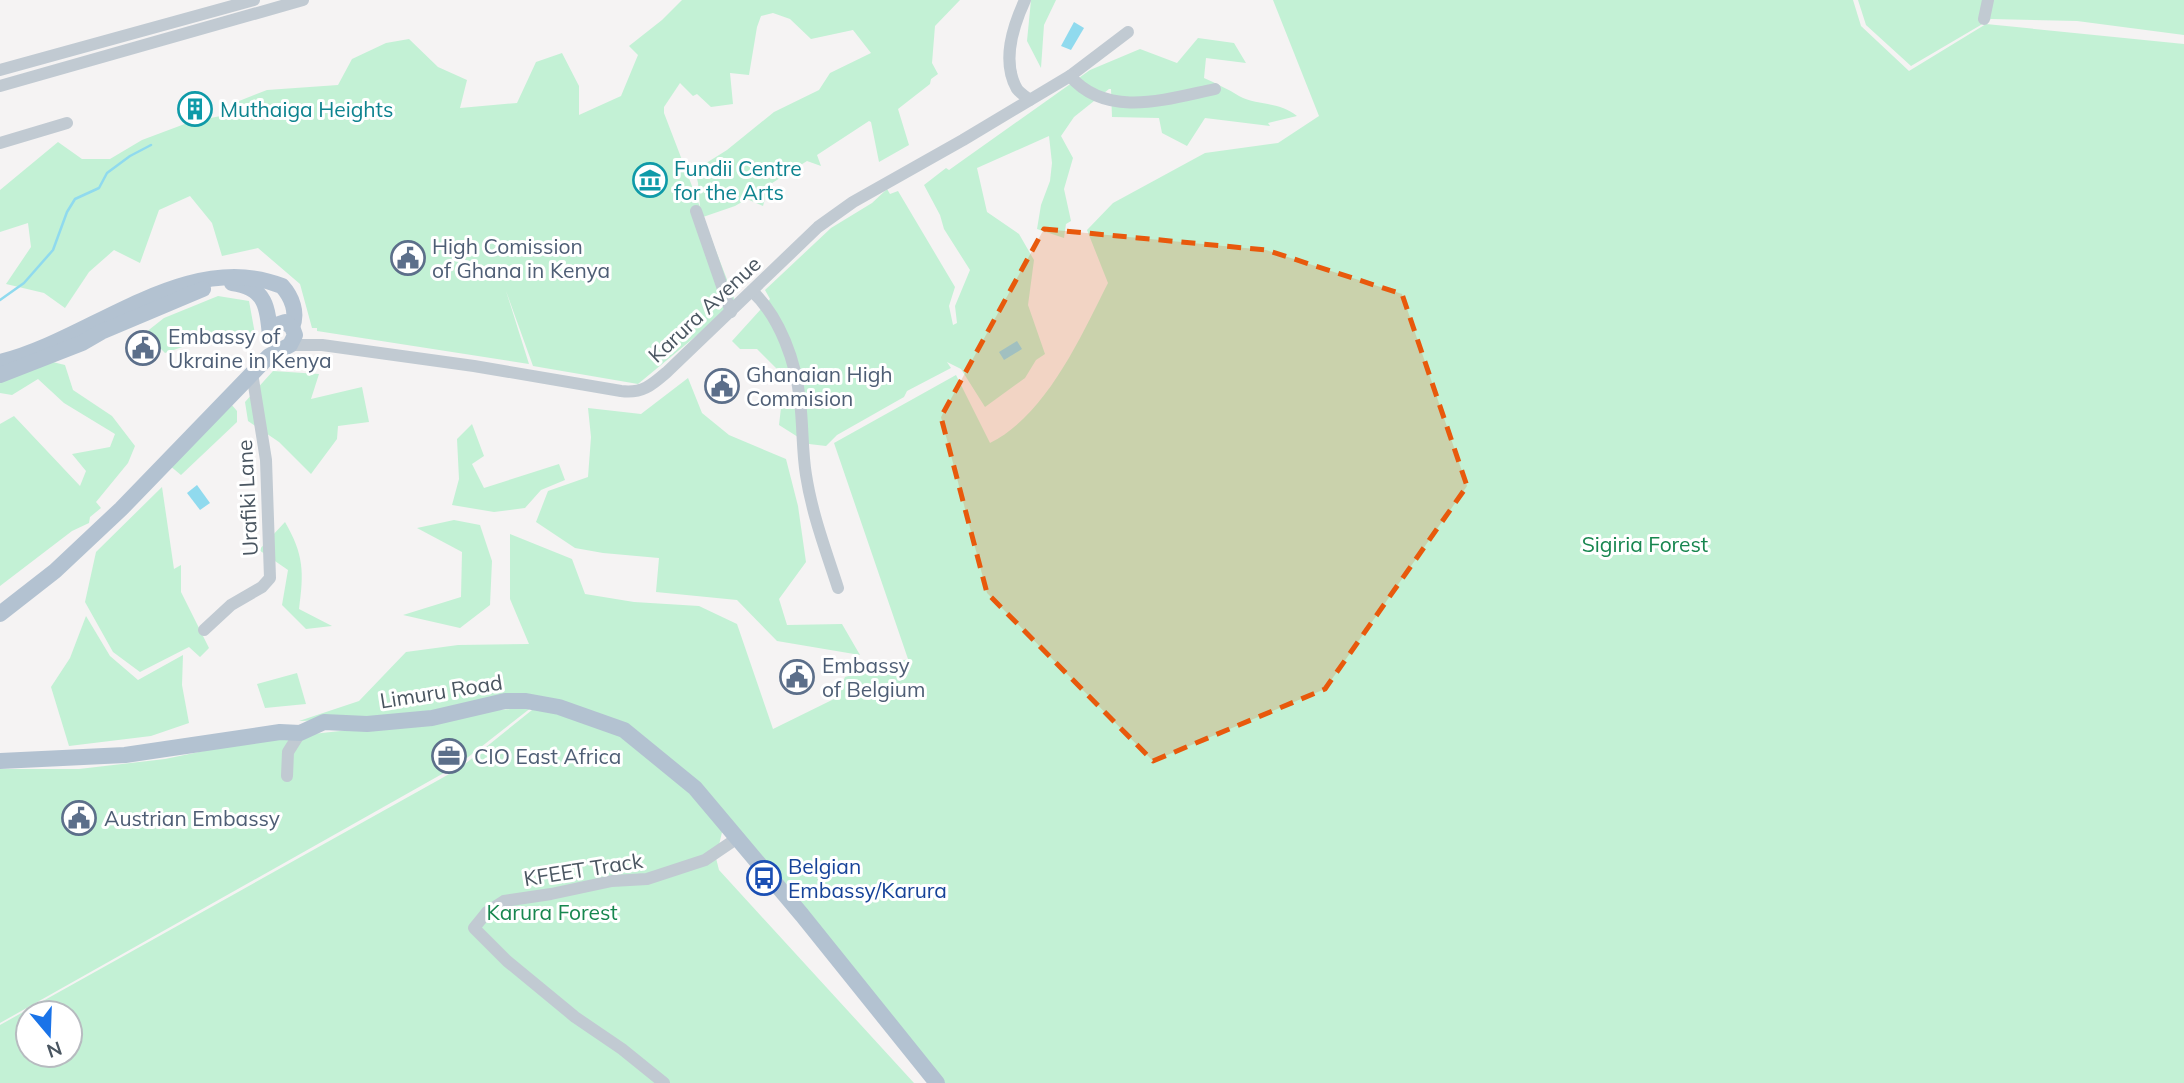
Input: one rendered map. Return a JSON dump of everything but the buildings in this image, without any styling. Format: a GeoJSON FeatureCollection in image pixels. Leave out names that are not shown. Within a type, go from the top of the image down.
{"type":"FeatureCollection","features":[{"type":"Feature","properties":{"kind":"main road"},"geometry":{"type":"LineString","coordinates":[[0,362],[15,359],[122,309],[211,277],[249,277],[282,286],[293,304],[295,317],[269,356],[121,509],[55,570],[0,614]]}},
{"type":"Feature","properties":{"kind":"main road"},"geometry":{"type":"LineString","coordinates":[[0,375],[82,343],[101,332],[195,293],[228,283],[249,286],[259,294],[283,337]]}},
{"type":"Feature","properties":{"kind":"main road"},"geometry":{"type":"LineString","coordinates":[[0,601],[80,541],[120,503],[255,361],[283,337]]}},
{"type":"Feature","properties":{"kind":"main road","name":"Limuru Road"},"geometry":{"type":"LineString","coordinates":[[0,761],[125,755],[280,732],[300,733],[324,722],[367,724],[432,718],[505,701],[526,701],[559,707],[624,730],[695,788],[793,904],[937,1083]]}},
{"type":"Feature","properties":{"kind":"street"},"geometry":{"type":"LineString","coordinates":[[0,70],[254,0]]}},
{"type":"Feature","properties":{"kind":"street"},"geometry":{"type":"LineString","coordinates":[[0,86],[303,0]]}},
{"type":"Feature","properties":{"kind":"street"},"geometry":{"type":"LineString","coordinates":[[1025,0],[1012,36],[1011,68],[1018,90],[1030,100]]}},
{"type":"Feature","properties":{"kind":"street"},"geometry":{"type":"LineString","coordinates":[[1984,19],[1988,0]]}},
{"type":"Feature","properties":{"kind":"street","name":"Karura Avenue"},"geometry":{"type":"LineString","coordinates":[[283,337],[634,393],[648,387],[668,371],[818,227],[853,202],[1066,78],[1128,32]]}},
{"type":"Feature","properties":{"kind":"street"},"geometry":{"type":"LineString","coordinates":[[1066,78],[1107,101],[1125,103],[1163,100],[1215,89]]}},
{"type":"Feature","properties":{"kind":"street"},"geometry":{"type":"LineString","coordinates":[[0,143],[67,123]]}},
{"type":"Feature","properties":{"kind":"street"},"geometry":{"type":"LineString","coordinates":[[696,211],[731,312]]}},
{"type":"Feature","properties":{"kind":"street"},"geometry":{"type":"LineString","coordinates":[[751,290],[763,302],[781,334],[797,378],[805,473],[838,588]]}},
{"type":"Feature","properties":{"kind":"street","name":"Urafiki Lane"},"geometry":{"type":"LineString","coordinates":[[204,630],[231,605],[262,587],[270,578],[266,460],[252,373]]}},
{"type":"Feature","properties":{"kind":"street"},"geometry":{"type":"LineString","coordinates":[[287,776],[288,752],[300,733]]}},
{"type":"Feature","properties":{"kind":"street","name":"KFEET Track"},"geometry":{"type":"LineString","coordinates":[[664,1083],[622,1049],[575,1017],[507,961],[474,928],[487,912],[504,901],[612,881],[647,879],[705,860],[736,839]]}},
{"type":"Feature","properties":{"kind":"highlighted area"},"geometry":{"type":"Polygon","coordinates":[[[1044,229],[1266,250],[1402,294],[1467,486],[1325,689],[1153,761],[987,593],[941,417],[1044,229]]]}},
{"type":"Feature","properties":{"kind":"green space"},"geometry":{"type":"Polygon","coordinates":[[[682,0],[960,0],[935,26],[932,63],[938,74],[931,79],[930,84],[898,109],[909,145],[879,162],[869,121],[817,155],[821,166],[807,161],[769,185],[763,206],[747,199],[703,217],[736,303],[638,384],[533,366],[506,291],[529,364],[317,331],[317,328],[312,328],[300,284],[258,248],[222,256],[212,223],[190,196],[159,210],[140,263],[114,250],[89,272],[65,308],[44,293],[6,284],[31,247],[28,223],[0,232],[0,190],[58,142],[82,159],[110,159],[142,140],[190,122],[231,114],[239,101],[267,90],[338,85],[352,59],[386,43],[409,39],[438,67],[467,80],[460,108],[517,103],[536,62],[562,53],[579,86],[579,115],[621,96],[638,55],[629,46],[682,0]],[[773,13],[761,16],[749,75],[730,73],[733,104],[711,107],[697,94],[693,96],[680,83],[664,107],[700,207],[695,170],[727,150],[774,112],[819,90],[830,73],[871,53],[853,30],[811,39],[790,19],[773,13]]]}},
{"type":"Feature","properties":{"kind":"green space"},"geometry":{"type":"Polygon","coordinates":[[[1031,0],[1056,0],[1044,25],[1041,68],[1027,41],[1031,0]]]}},
{"type":"Feature","properties":{"kind":"green space","name":"Sigiria Forest"},"geometry":{"type":"Polygon","coordinates":[[[1273,0],[1853,0],[1861,26],[1909,71],[1986,24],[2184,44],[2184,1083],[936,1083],[725,827],[663,766],[723,828],[716,858],[719,870],[914,1083],[0,1083],[0,1025],[14,1017],[14,1069],[84,1069],[84,999],[47,999],[460,768],[537,706],[555,704],[414,717],[299,721],[359,701],[406,652],[458,645],[529,644],[510,599],[510,534],[572,559],[585,594],[634,602],[699,606],[737,624],[773,729],[836,698],[845,677],[908,659],[834,443],[956,375],[990,443],[1010,430],[1029,414],[1060,373],[1108,283],[1087,230],[1113,203],[1205,153],[1278,143],[1319,116],[1273,0]]]}},
{"type":"Feature","properties":{"kind":"green space"},"geometry":{"type":"Polygon","coordinates":[[[1858,0],[2184,0],[2184,35],[2077,21],[1991,19],[1911,66],[1866,25],[1858,0]]]}},
{"type":"Feature","properties":{"kind":"green space"},"geometry":{"type":"Polygon","coordinates":[[[1198,38],[1234,43],[1246,63],[1206,58],[1204,78],[1246,99],[1283,108],[1297,116],[1268,123],[1270,126],[1205,118],[1187,146],[1162,133],[1159,118],[1112,117],[1109,89],[1074,117],[1061,136],[1073,158],[1064,189],[1071,221],[1066,224],[1064,238],[1037,229],[1041,205],[1050,181],[1052,163],[1049,136],[977,168],[987,212],[1019,234],[1034,260],[1028,305],[1045,354],[1036,360],[1025,378],[985,407],[961,369],[947,362],[951,368],[907,391],[904,397],[837,435],[826,446],[809,444],[779,425],[782,399],[792,400],[796,383],[757,349],[740,349],[732,341],[770,299],[765,290],[831,228],[872,203],[887,189],[890,194],[898,191],[955,287],[949,306],[953,325],[957,323],[955,306],[970,270],[944,229],[940,215],[924,185],[1090,70],[1140,49],[1177,63],[1198,38]]]}},
{"type":"Feature","properties":{"kind":"green space"},"geometry":{"type":"Polygon","coordinates":[[[218,296],[249,301],[255,334],[214,336],[165,353],[145,333],[164,318],[218,296]]]}},
{"type":"Feature","properties":{"kind":"green space"},"geometry":{"type":"Polygon","coordinates":[[[32,357],[65,365],[73,390],[112,416],[135,446],[128,463],[96,502],[101,508],[90,517],[89,523],[72,531],[0,586],[0,424],[14,416],[80,486],[86,471],[72,454],[110,447],[115,434],[64,403],[38,379],[12,395],[0,393],[0,369],[32,357]]]}},
{"type":"Feature","properties":{"kind":"green space"},"geometry":{"type":"Polygon","coordinates":[[[273,371],[319,374],[311,399],[362,387],[369,422],[338,426],[337,439],[311,474],[279,442],[248,421],[245,402],[273,371]]]}},
{"type":"Feature","properties":{"kind":"green space"},"geometry":{"type":"Polygon","coordinates":[[[688,378],[702,413],[729,435],[786,459],[798,506],[806,562],[779,599],[787,625],[842,624],[860,655],[777,641],[737,600],[656,592],[659,558],[575,548],[536,522],[548,491],[588,477],[591,437],[588,408],[641,414],[688,378]]]}},
{"type":"Feature","properties":{"kind":"green space"},"geometry":{"type":"Polygon","coordinates":[[[231,404],[237,411],[237,422],[181,475],[169,465],[231,404]]]}},
{"type":"Feature","properties":{"kind":"green space"},"geometry":{"type":"Polygon","coordinates":[[[472,424],[484,456],[472,464],[484,488],[559,464],[565,480],[541,490],[525,508],[494,512],[452,505],[459,479],[457,439],[472,424]]]}},
{"type":"Feature","properties":{"kind":"green space"},"geometry":{"type":"Polygon","coordinates":[[[162,487],[174,569],[181,565],[181,592],[209,648],[200,657],[189,647],[140,672],[113,652],[85,602],[96,552],[162,487]]]}},
{"type":"Feature","properties":{"kind":"green space"},"geometry":{"type":"Polygon","coordinates":[[[454,520],[480,525],[492,561],[490,605],[460,628],[403,615],[461,597],[462,552],[417,528],[454,520]]]}},
{"type":"Feature","properties":{"kind":"green space"},"geometry":{"type":"Polygon","coordinates":[[[285,522],[296,544],[301,564],[299,609],[332,626],[306,629],[282,605],[288,570],[259,550],[285,522]]]}},
{"type":"Feature","properties":{"kind":"green space"},"geometry":{"type":"Polygon","coordinates":[[[86,616],[110,656],[138,680],[183,655],[182,685],[189,723],[151,736],[69,746],[51,687],[70,658],[86,616]]]}},
{"type":"Feature","properties":{"kind":"green space"},"geometry":{"type":"Polygon","coordinates":[[[297,673],[306,704],[265,708],[257,684],[297,673]]]}},
{"type":"Feature","properties":{"kind":"green space"},"geometry":{"type":"Polygon","coordinates":[[[532,707],[458,765],[43,999],[14,999],[14,1015],[0,1023],[0,769],[79,769],[165,759],[257,740],[433,721],[477,712],[532,707]]]}},
{"type":"Feature","properties":{"kind":"water"},"geometry":{"type":"Polygon","coordinates":[[[1074,22],[1084,28],[1071,50],[1061,46],[1074,22]]]}},
{"type":"Feature","properties":{"kind":"water"},"geometry":{"type":"Polygon","coordinates":[[[1017,341],[1022,349],[1004,360],[999,352],[1017,341]]]}},
{"type":"Feature","properties":{"kind":"water"},"geometry":{"type":"Polygon","coordinates":[[[197,485],[210,503],[200,510],[187,493],[197,485]]]}},
{"type":"Feature","properties":{"kind":"waterway"},"geometry":{"type":"LineString","coordinates":[[0,300],[24,283],[53,250],[67,212],[75,199],[99,188],[107,173],[151,145]]}},
{"type":"Feature","properties":{"kind":"place","name":"Muthaiga Heights"},"geometry":{"type":"Point","coordinates":[195,109]}},
{"type":"Feature","properties":{"kind":"place","name":"Fundii Centre for the Arts"},"geometry":{"type":"Point","coordinates":[650,180]}},
{"type":"Feature","properties":{"kind":"place","name":"High Comission of Ghana in Kenya"},"geometry":{"type":"Point","coordinates":[408,258]}},
{"type":"Feature","properties":{"kind":"place","name":"Embassy of Ukraine in Kenya"},"geometry":{"type":"Point","coordinates":[143,348]}},
{"type":"Feature","properties":{"kind":"place","name":"Ghanaian High Commision"},"geometry":{"type":"Point","coordinates":[722,386]}},
{"type":"Feature","properties":{"kind":"place","name":"Embassy of Belgium"},"geometry":{"type":"Point","coordinates":[797,677]}},
{"type":"Feature","properties":{"kind":"place","name":"CIO East Africa"},"geometry":{"type":"Point","coordinates":[449,756]}},
{"type":"Feature","properties":{"kind":"place","name":"Austrian Embassy"},"geometry":{"type":"Point","coordinates":[79,818]}},
{"type":"Feature","properties":{"kind":"place","name":"Belgian Embassy/Karura"},"geometry":{"type":"Point","coordinates":[764,878]}},
{"type":"Feature","properties":{"kind":"park label","name":"Karura Forest"},"geometry":{"type":"Point","coordinates":[552,912]}}]}
